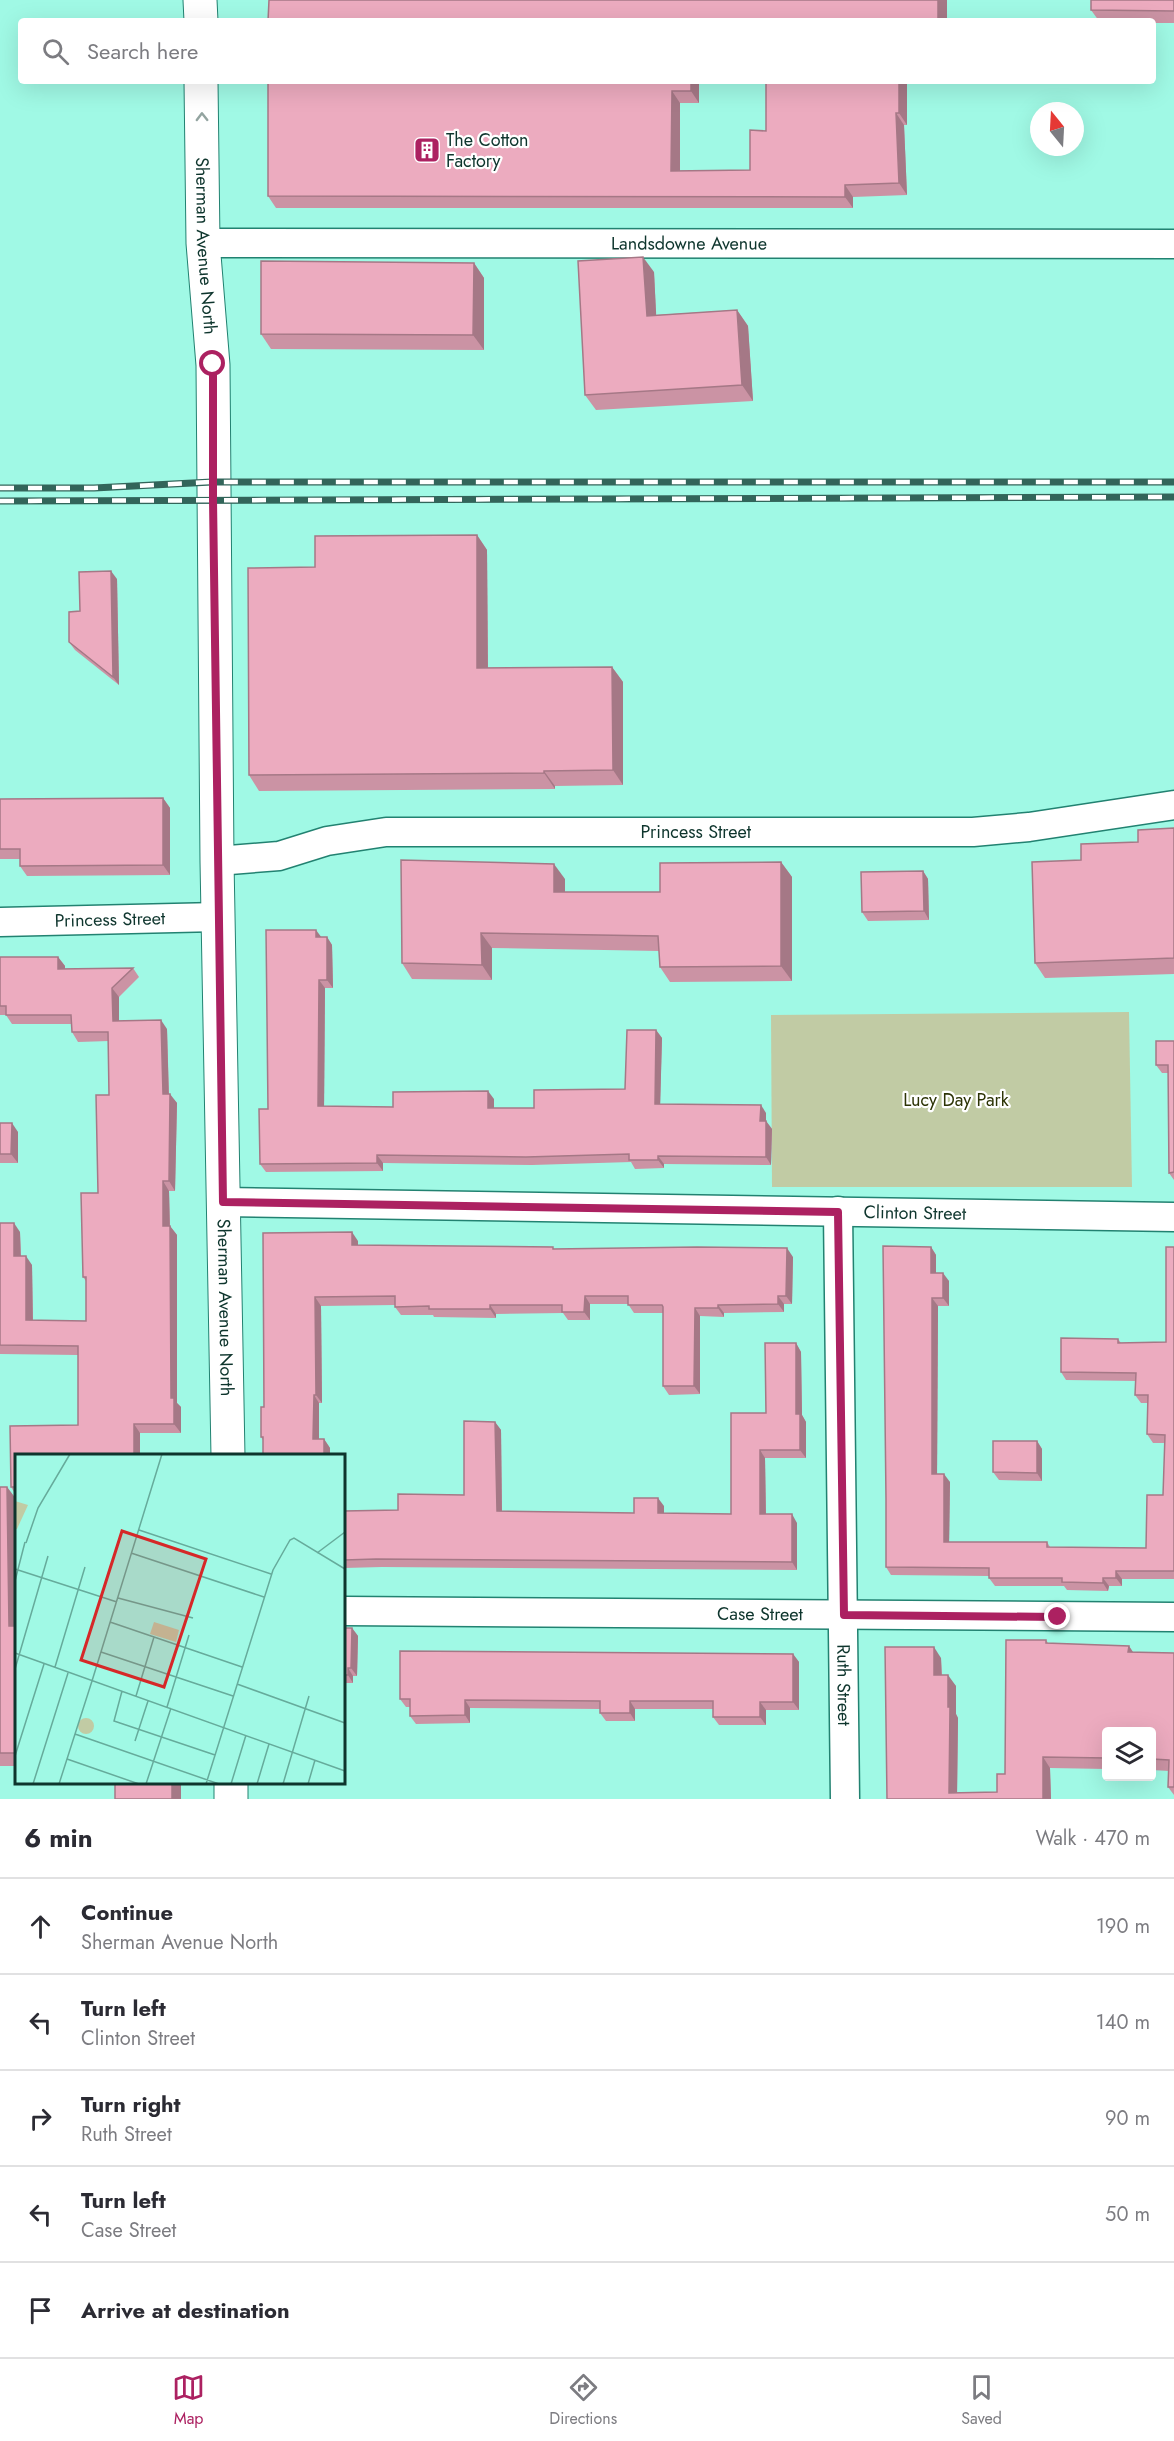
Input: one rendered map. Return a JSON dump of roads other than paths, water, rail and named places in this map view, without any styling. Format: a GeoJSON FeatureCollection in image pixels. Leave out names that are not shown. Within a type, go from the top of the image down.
{"type":"FeatureCollection","features":[{"type":"Feature","properties":{"kind":"main road"},"geometry":{"type":"LineString","coordinates":[[200,0],[201,18]]}},
{"type":"Feature","properties":{"kind":"main road","name":"Sherman Avenue North"},"geometry":{"type":"LineString","coordinates":[[201,84],[203,243],[213,364],[217,861],[228,1454]]}},
{"type":"Feature","properties":{"kind":"street","name":"Landsdowne Avenue"},"geometry":{"type":"LineString","coordinates":[[203,243],[1174,244]]}},
{"type":"Feature","properties":{"kind":"street","name":"Princess Street"},"geometry":{"type":"LineString","coordinates":[[217,861],[279,856],[327,841],[386,832],[973,832],[1029,827],[1174,805]]}},
{"type":"Feature","properties":{"kind":"street","name":"Princess Street"},"geometry":{"type":"LineString","coordinates":[[0,922],[218,917]]}},
{"type":"Feature","properties":{"kind":"street","name":"Clinton Street"},"geometry":{"type":"LineString","coordinates":[[223,1202],[1174,1217]]}},
{"type":"Feature","properties":{"kind":"street","name":"Ruth Street"},"geometry":{"type":"LineString","coordinates":[[838,1212],[845,1799]]}},
{"type":"Feature","properties":{"kind":"street","name":"Case Street"},"geometry":{"type":"LineString","coordinates":[[345,1611],[1174,1617]]}},
{"type":"Feature","properties":{"kind":"railway"},"geometry":{"type":"LineString","coordinates":[[0,488],[94,488],[212,482],[1174,482]]}},
{"type":"Feature","properties":{"kind":"railway"},"geometry":{"type":"LineString","coordinates":[[0,501],[1174,497]]}},
{"type":"Feature","properties":{"kind":"place","name":"The Cotton Factory"},"geometry":{"type":"Point","coordinates":[427,150]}},
{"type":"Feature","properties":{"kind":"park label","name":"Lucy Day Park"},"geometry":{"type":"Point","coordinates":[956,1100]}}]}
